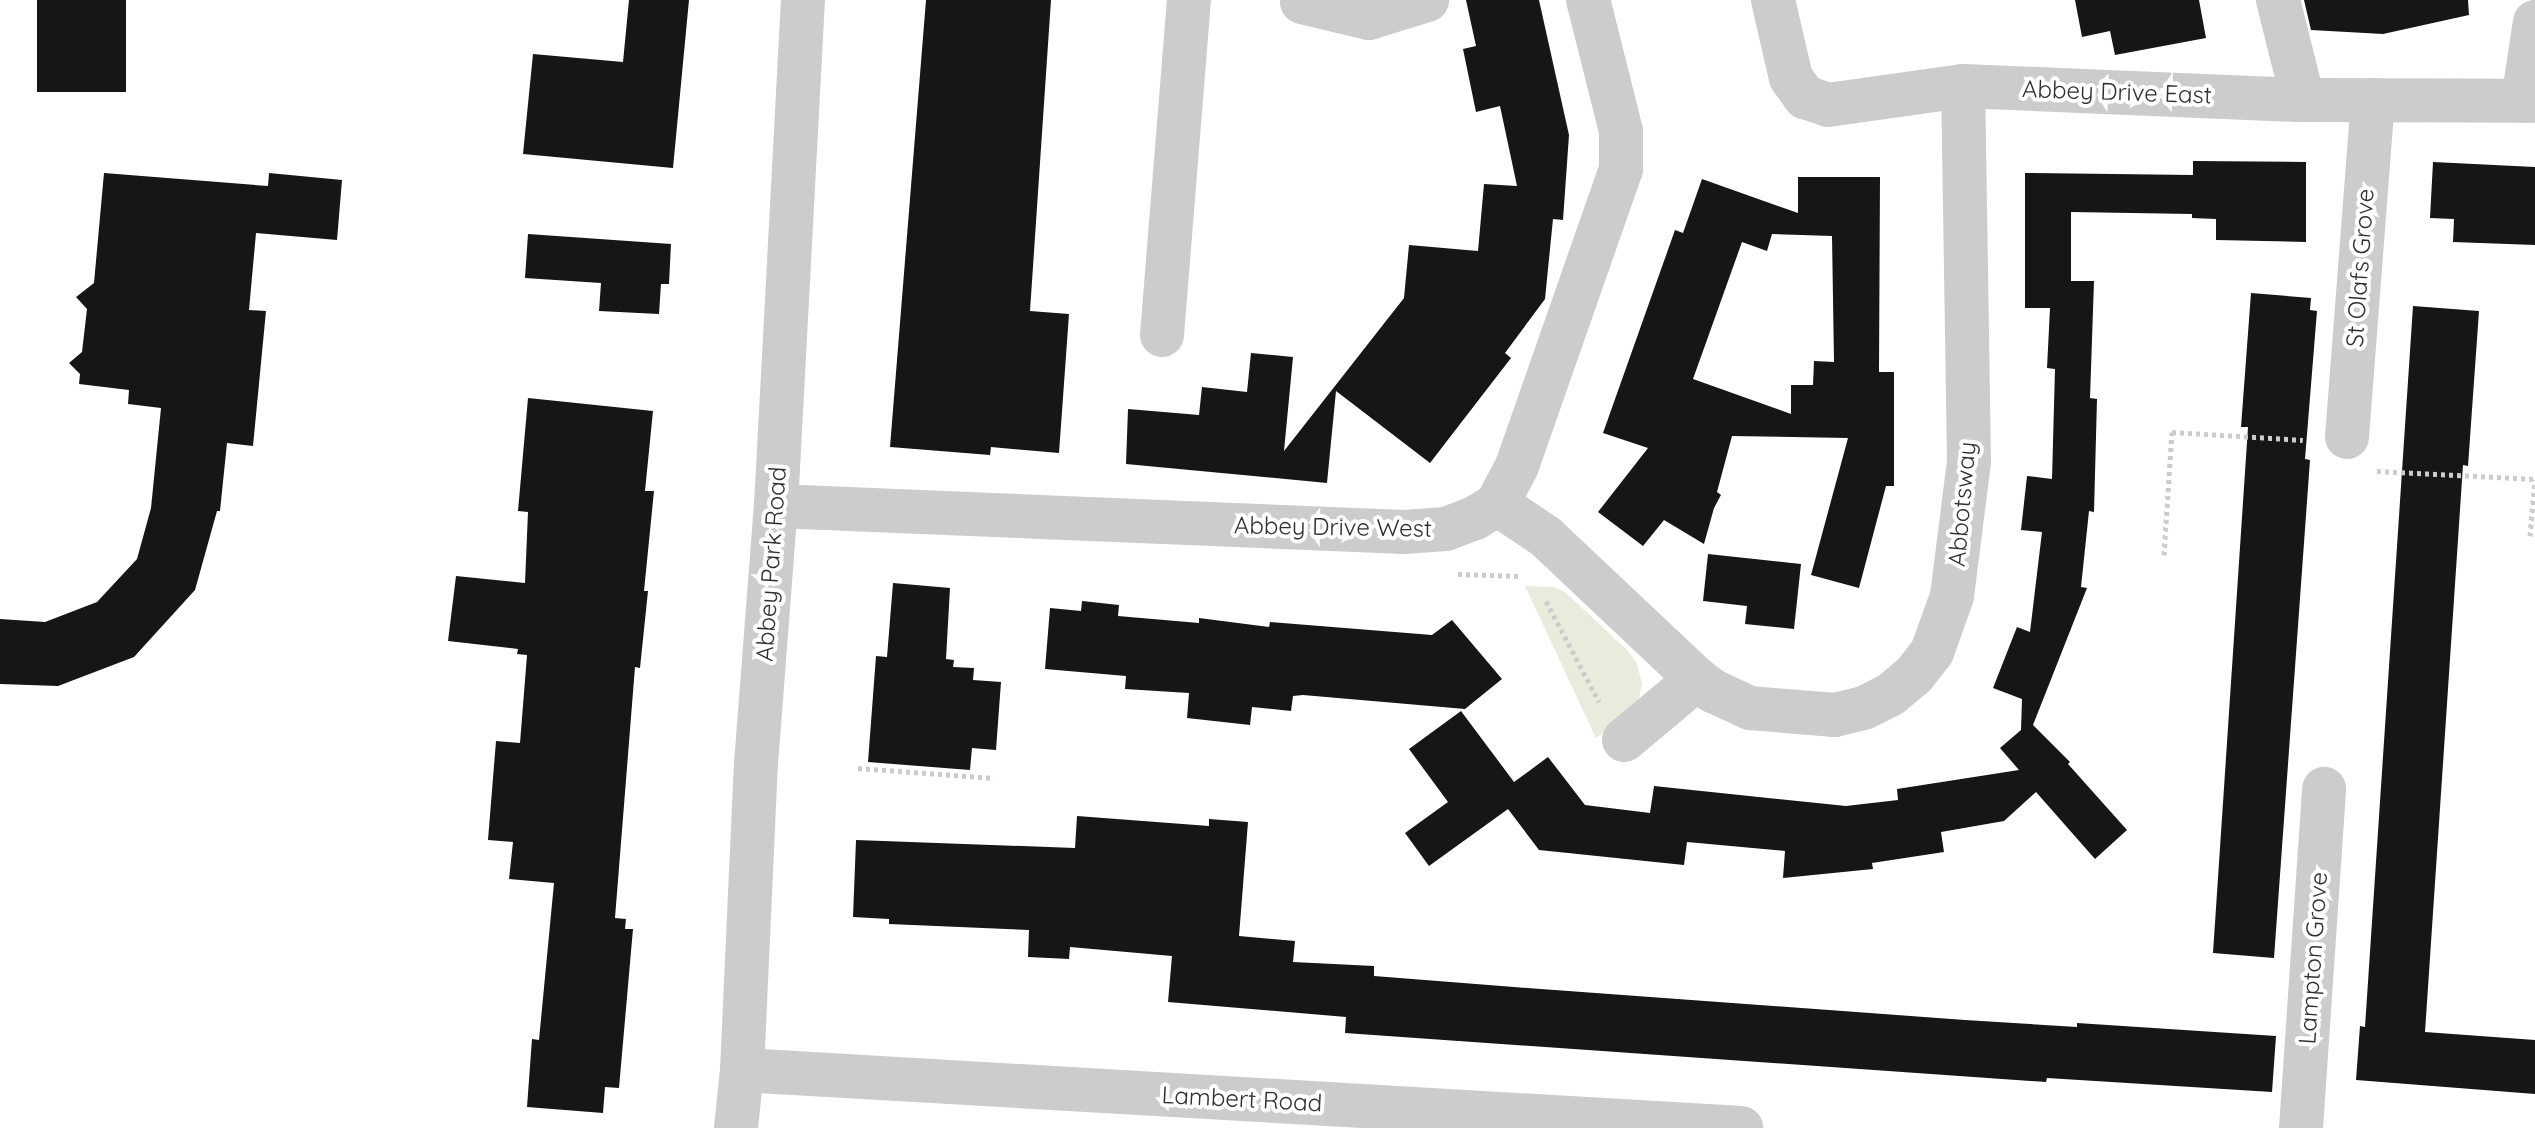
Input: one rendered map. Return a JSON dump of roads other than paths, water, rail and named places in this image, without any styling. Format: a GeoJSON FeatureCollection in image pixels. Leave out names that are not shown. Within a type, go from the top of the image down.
{"type":"FeatureCollection","features":[{"type":"Feature","properties":{"kind":"street","name":"Abbey Park Road"},"geometry":{"type":"LineString","coordinates":[[736,1128],[742,1070],[756,764],[776,506],[803,0]]}},
{"type":"Feature","properties":{"kind":"street"},"geometry":{"type":"LineString","coordinates":[[1162,335],[1189,0]]}},
{"type":"Feature","properties":{"kind":"street"},"geometry":{"type":"LineString","coordinates":[[1302,2],[1369,18],[1427,0]]}},
{"type":"Feature","properties":{"kind":"street"},"geometry":{"type":"LineString","coordinates":[[1497,504],[1517,466],[1621,169],[1621,131],[1588,0]]}},
{"type":"Feature","properties":{"kind":"street","name":"Abbey Drive East"},"geometry":{"type":"LineString","coordinates":[[1773,0],[1791,78],[1805,97],[1828,105],[1963,86],[2303,100],[2525,101]]}},
{"type":"Feature","properties":{"kind":"street"},"geometry":{"type":"LineString","coordinates":[[2278,0],[2303,100]]}},
{"type":"Feature","properties":{"kind":"street"},"geometry":{"type":"LineString","coordinates":[[2525,101],[2535,22]]}},
{"type":"Feature","properties":{"kind":"street","name":"Abbotsway"},"geometry":{"type":"LineString","coordinates":[[1497,504],[1545,536],[1697,679],[1713,691],[1750,708],[1835,715],[1864,708],[1890,695],[1914,675],[1932,652],[1945,624],[1963,529],[1969,461],[1963,86]]}},
{"type":"Feature","properties":{"kind":"street","name":"St Olafs Grove"},"geometry":{"type":"LineString","coordinates":[[2347,437],[2373,100]]}},
{"type":"Feature","properties":{"kind":"street","name":"Abbey Drive West"},"geometry":{"type":"LineString","coordinates":[[776,506],[1422,530],[1446,529],[1475,518],[1497,504]]}},
{"type":"Feature","properties":{"kind":"street"},"geometry":{"type":"LineString","coordinates":[[1626,738],[1697,679]]}},
{"type":"Feature","properties":{"kind":"street","name":"Lampton Grove"},"geometry":{"type":"LineString","coordinates":[[2301,1128],[2324,789]]}},
{"type":"Feature","properties":{"kind":"street","name":"Lambert Road"},"geometry":{"type":"LineString","coordinates":[[742,1070],[1741,1128]]}}]}
